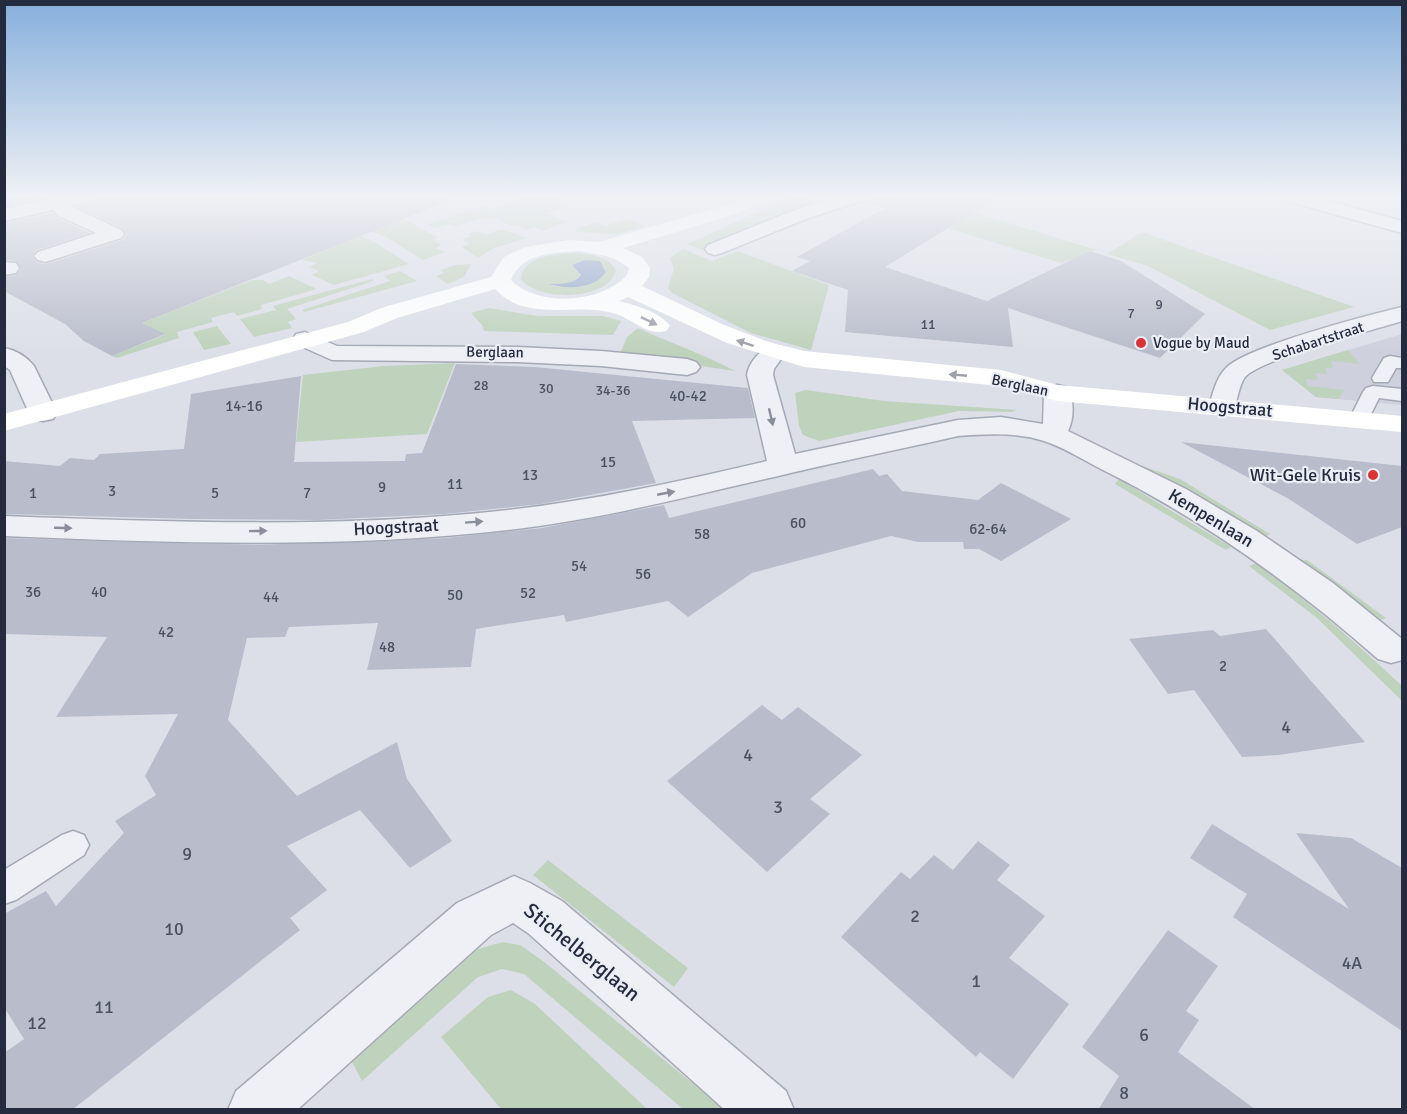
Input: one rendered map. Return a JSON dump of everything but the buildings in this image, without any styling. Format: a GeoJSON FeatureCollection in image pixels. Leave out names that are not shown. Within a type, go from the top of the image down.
{"type":"FeatureCollection","features":[{"type":"Feature","properties":{"kind":"main road"},"geometry":{"type":"LineString","coordinates":[[507,288],[502,270],[514,260],[532,251],[546,248]]}},
{"type":"Feature","properties":{"kind":"main road"},"geometry":{"type":"LineString","coordinates":[[606,248],[628,256],[635,262],[639,271],[637,279],[628,288]]}},
{"type":"Feature","properties":{"kind":"main road"},"geometry":{"type":"LineString","coordinates":[[635,262],[658,248]]}},
{"type":"Feature","properties":{"kind":"main road","name":"Berglaan"},"geometry":{"type":"LineString","coordinates":[[4,425],[38,408],[305,339],[356,327],[385,325],[507,288],[536,303],[555,304],[594,302],[614,296],[628,288],[725,336],[767,360]]}},
{"type":"Feature","properties":{"kind":"main road","name":"Berglaan"},"geometry":{"type":"LineString","coordinates":[[594,302],[627,310],[701,347],[767,360],[867,386],[1014,398],[1057,393]]}},
{"type":"Feature","properties":{"kind":"main road","name":"Hoogstraat"},"geometry":{"type":"LineString","coordinates":[[1057,393],[1222,406],[1402,424]]}},
{"type":"Feature","properties":{"kind":"street"},"geometry":{"type":"LineString","coordinates":[[45,256],[70,248]]}},
{"type":"Feature","properties":{"kind":"street","name":"Schabartstraat"},"geometry":{"type":"LineString","coordinates":[[1222,406],[1234,373],[1243,366],[1291,348],[1402,314]]}},
{"type":"Feature","properties":{"kind":"street","name":"Berglaan"},"geometry":{"type":"LineString","coordinates":[[305,339],[332,353],[522,352],[608,357],[687,367]]}},
{"type":"Feature","properties":{"kind":"street"},"geometry":{"type":"LineString","coordinates":[[4,355],[21,366],[38,408]]}},
{"type":"Feature","properties":{"kind":"street"},"geometry":{"type":"LineString","coordinates":[[767,360],[760,375],[783,466]]}},
{"type":"Feature","properties":{"kind":"street"},"geometry":{"type":"LineString","coordinates":[[1052,434],[1059,421],[1057,393]]}},
{"type":"Feature","properties":{"kind":"street","name":"Hoogstraat"},"geometry":{"type":"LineString","coordinates":[[4,526],[198,532],[370,529],[507,520],[600,506],[958,428],[1001,425],[1052,434]]}},
{"type":"Feature","properties":{"kind":"street","name":"Kempenlaan"},"geometry":{"type":"LineString","coordinates":[[1052,434],[1153,483],[1246,538],[1350,614],[1391,650]]}},
{"type":"Feature","properties":{"kind":"street","name":"Stichelberglaan"},"geometry":{"type":"LineString","coordinates":[[255,1110],[474,919],[514,898],[545,917],[766,1110]]}},
{"type":"Feature","properties":{"kind":"lane"},"geometry":{"type":"LineString","coordinates":[[1390,369],[1402,380]]}},
{"type":"Feature","properties":{"kind":"lane"},"geometry":{"type":"LineString","coordinates":[[1390,369],[1402,395]]}},
{"type":"Feature","properties":{"kind":"lane"},"geometry":{"type":"LineString","coordinates":[[1359,420],[1390,369]]}},
{"type":"Feature","properties":{"kind":"lane"},"geometry":{"type":"LineString","coordinates":[[4,889],[73,845]]}},
{"type":"Feature","properties":{"kind":"shaded area"},"geometry":{"type":"Polygon","coordinates":[[[1402,334],[1402,405],[1316,397],[1282,370],[1402,334]]]}},
{"type":"Feature","properties":{"kind":"green space"},"geometry":{"type":"Polygon","coordinates":[[[331,248],[384,248],[409,264],[334,285],[312,275],[319,271],[310,267],[317,263],[302,260],[331,248]]]}},
{"type":"Feature","properties":{"kind":"green space"},"geometry":{"type":"Polygon","coordinates":[[[404,248],[436,248],[445,252],[423,260],[404,248]]]}},
{"type":"Feature","properties":{"kind":"green space"},"geometry":{"type":"Polygon","coordinates":[[[463,248],[494,248],[494,248],[478,258],[463,248]]]}},
{"type":"Feature","properties":{"kind":"green space"},"geometry":{"type":"Polygon","coordinates":[[[697,248],[706,248],[716,252],[713,254],[697,248]]]}},
{"type":"Feature","properties":{"kind":"green space"},"geometry":{"type":"Polygon","coordinates":[[[1012,248],[1090,248],[1097,250],[1061,263],[1012,248]]]}},
{"type":"Feature","properties":{"kind":"green space"},"geometry":{"type":"Polygon","coordinates":[[[1117,248],[1187,248],[1354,307],[1270,330],[1148,266],[1107,254],[1117,248]]]}},
{"type":"Feature","properties":{"kind":"green space"},"geometry":{"type":"Polygon","coordinates":[[[683,249],[712,261],[738,251],[829,285],[811,350],[751,333],[672,293],[668,288],[674,269],[670,258],[683,249]]]}},
{"type":"Feature","properties":{"kind":"green space"},"geometry":{"type":"Polygon","coordinates":[[[576,253],[599,257],[613,265],[616,270],[611,280],[601,288],[588,293],[572,295],[542,292],[521,279],[523,271],[535,260],[551,255],[576,253]],[[604,266],[573,267],[581,275],[570,283],[551,285],[559,287],[602,278],[606,272],[604,266]]]}},
{"type":"Feature","properties":{"kind":"green space"},"geometry":{"type":"Polygon","coordinates":[[[471,264],[464,277],[448,284],[436,276],[444,273],[440,270],[456,265],[471,264]]]}},
{"type":"Feature","properties":{"kind":"green space"},"geometry":{"type":"Polygon","coordinates":[[[400,271],[417,281],[304,312],[302,310],[390,281],[384,276],[400,271]]]}},
{"type":"Feature","properties":{"kind":"green space"},"geometry":{"type":"Polygon","coordinates":[[[289,276],[317,289],[261,305],[262,309],[237,316],[234,312],[211,318],[213,322],[177,332],[179,338],[117,358],[112,356],[164,335],[142,323],[252,280],[263,280],[269,284],[289,276]]]}},
{"type":"Feature","properties":{"kind":"green space"},"geometry":{"type":"Polygon","coordinates":[[[372,279],[374,281],[287,309],[296,319],[288,322],[292,328],[254,337],[240,319],[276,310],[273,306],[372,279]]]}},
{"type":"Feature","properties":{"kind":"green space"},"geometry":{"type":"Polygon","coordinates":[[[489,308],[537,316],[603,316],[621,321],[613,335],[484,331],[482,325],[471,313],[489,308]]]}},
{"type":"Feature","properties":{"kind":"green space"},"geometry":{"type":"Polygon","coordinates":[[[217,326],[231,344],[204,350],[193,332],[217,326]]]}},
{"type":"Feature","properties":{"kind":"green space"},"geometry":{"type":"Polygon","coordinates":[[[638,328],[735,371],[620,354],[627,337],[638,328]]]}},
{"type":"Feature","properties":{"kind":"green space"},"geometry":{"type":"Polygon","coordinates":[[[1348,350],[1360,364],[1331,361],[1333,368],[1325,368],[1327,374],[1315,373],[1318,380],[1306,379],[1308,386],[1345,390],[1338,399],[1316,397],[1282,370],[1348,350]]]}},
{"type":"Feature","properties":{"kind":"green space"},"geometry":{"type":"Polygon","coordinates":[[[455,363],[427,434],[296,442],[303,375],[384,366],[455,363]]]}},
{"type":"Feature","properties":{"kind":"green space"},"geometry":{"type":"Polygon","coordinates":[[[806,390],[884,401],[1017,410],[1012,412],[959,411],[819,441],[803,435],[799,426],[795,393],[806,390]]]}},
{"type":"Feature","properties":{"kind":"green space"},"geometry":{"type":"Polygon","coordinates":[[[1134,463],[1180,479],[1270,534],[1264,538],[1194,494],[1134,463]]]}},
{"type":"Feature","properties":{"kind":"green space"},"geometry":{"type":"Polygon","coordinates":[[[1119,479],[1231,547],[1226,550],[1115,484],[1119,479]]]}},
{"type":"Feature","properties":{"kind":"green space"},"geometry":{"type":"Polygon","coordinates":[[[1307,560],[1386,618],[1377,621],[1298,561],[1307,560]]]}},
{"type":"Feature","properties":{"kind":"green space"},"geometry":{"type":"Polygon","coordinates":[[[1257,563],[1295,592],[1402,686],[1402,701],[1317,618],[1249,566],[1257,563]]]}},
{"type":"Feature","properties":{"kind":"green space"},"geometry":{"type":"Polygon","coordinates":[[[548,860],[688,968],[674,987],[533,875],[548,860]]]}},
{"type":"Feature","properties":{"kind":"green space"},"geometry":{"type":"Polygon","coordinates":[[[503,942],[520,945],[543,961],[724,1109],[683,1109],[524,974],[502,969],[478,977],[362,1081],[352,1062],[478,949],[503,942]]]}},
{"type":"Feature","properties":{"kind":"green space"},"geometry":{"type":"Polygon","coordinates":[[[511,990],[535,1004],[647,1109],[501,1109],[441,1037],[488,997],[511,990]]]}},
{"type":"Feature","properties":{"kind":"water"},"geometry":{"type":"Polygon","coordinates":[[[585,260],[600,261],[606,272],[594,282],[579,287],[548,284],[574,281],[581,275],[572,265],[585,260]]]}},
{"type":"Feature","properties":{"kind":"place","name":"Vogue by Maud"},"geometry":{"type":"Point","coordinates":[1141,343]}},
{"type":"Feature","properties":{"kind":"place","name":"Wit-Gele Kruis"},"geometry":{"type":"Point","coordinates":[1373,475]}}]}
